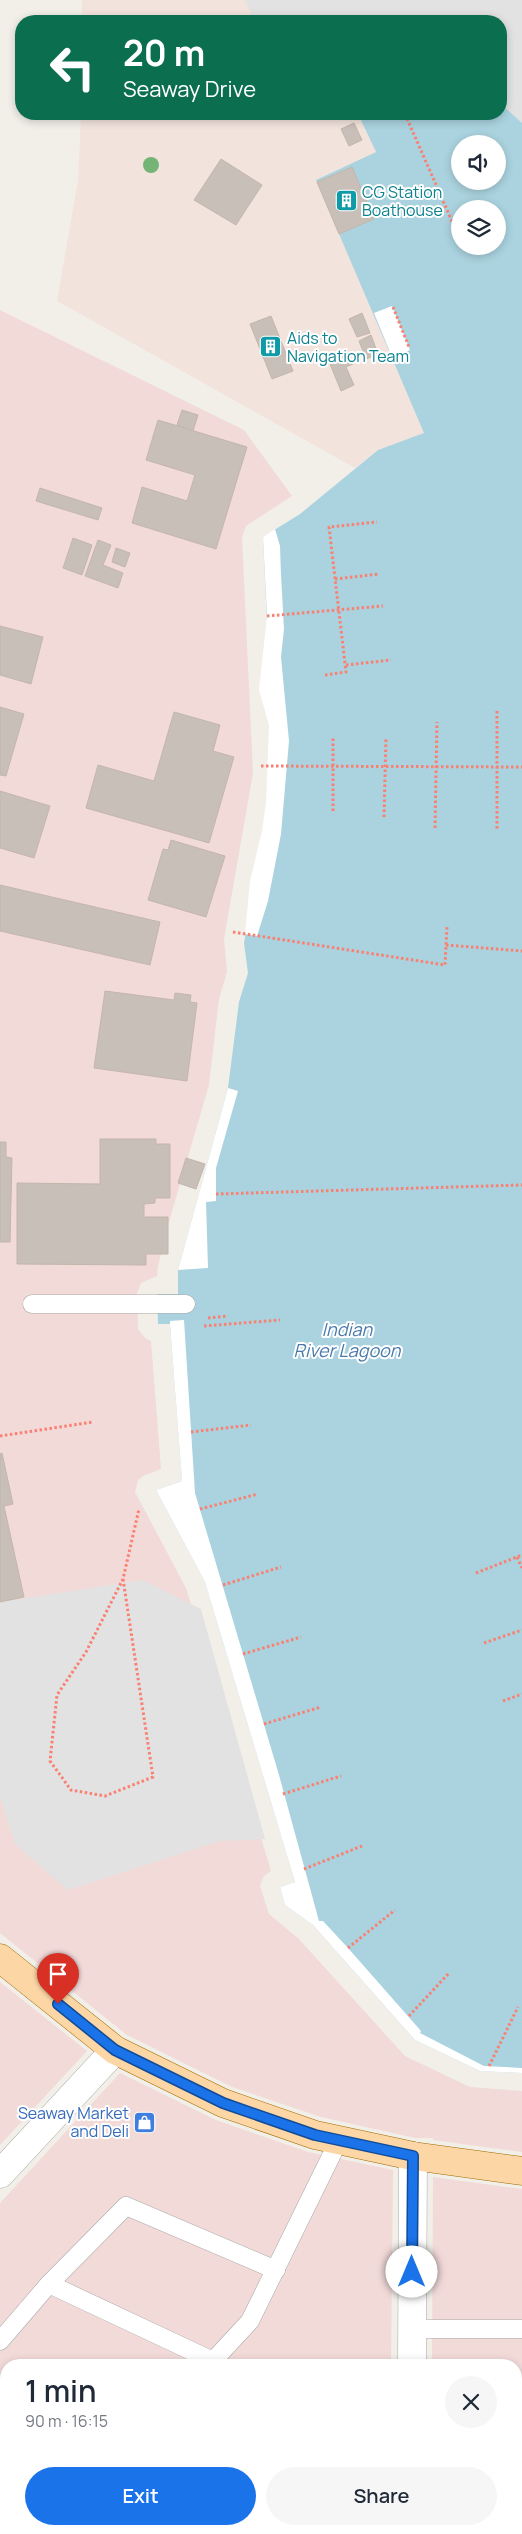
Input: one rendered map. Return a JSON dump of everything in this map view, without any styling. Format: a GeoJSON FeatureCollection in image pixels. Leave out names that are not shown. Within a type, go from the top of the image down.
{"type":"FeatureCollection","features":[{"type":"Feature","properties":{"kind":"main road"},"geometry":{"type":"LineString","coordinates":[[0,1958],[115,2050],[223,2103],[315,2135],[413,2156],[522,2171]]}},
{"type":"Feature","properties":{"kind":"street"},"geometry":{"type":"LineString","coordinates":[[0,2174],[115,2050]]}},
{"type":"Feature","properties":{"kind":"street"},"geometry":{"type":"LineString","coordinates":[[412,2359],[413,2156]]}},
{"type":"Feature","properties":{"kind":"lane"},"geometry":{"type":"LineString","coordinates":[[32,1304],[186,1304]]}},
{"type":"Feature","properties":{"kind":"lane"},"geometry":{"type":"LineString","coordinates":[[215,2359],[250,2321],[339,2140]]}},
{"type":"Feature","properties":{"kind":"lane"},"geometry":{"type":"LineString","coordinates":[[0,2341],[49,2284],[126,2206],[276,2270]]}},
{"type":"Feature","properties":{"kind":"lane"},"geometry":{"type":"LineString","coordinates":[[49,2284],[209,2359]]}},
{"type":"Feature","properties":{"kind":"lane"},"geometry":{"type":"LineString","coordinates":[[412,2329],[522,2329]]}},
{"type":"Feature","properties":{"kind":"path"},"geometry":{"type":"LineString","coordinates":[[407,120],[451,221]]}},
{"type":"Feature","properties":{"kind":"path"},"geometry":{"type":"LineString","coordinates":[[393,307],[409,348]]}},
{"type":"Feature","properties":{"kind":"path"},"geometry":{"type":"LineString","coordinates":[[325,675],[346,672],[329,528],[377,522]]}},
{"type":"Feature","properties":{"kind":"path"},"geometry":{"type":"LineString","coordinates":[[335,579],[379,574]]}},
{"type":"Feature","properties":{"kind":"path"},"geometry":{"type":"LineString","coordinates":[[266,616],[383,606]]}},
{"type":"Feature","properties":{"kind":"path"},"geometry":{"type":"LineString","coordinates":[[346,665],[391,660]]}},
{"type":"Feature","properties":{"kind":"path"},"geometry":{"type":"LineString","coordinates":[[497,711],[497,829]]}},
{"type":"Feature","properties":{"kind":"path"},"geometry":{"type":"LineString","coordinates":[[435,828],[437,722]]}},
{"type":"Feature","properties":{"kind":"path"},"geometry":{"type":"LineString","coordinates":[[384,817],[386,737]]}},
{"type":"Feature","properties":{"kind":"path"},"geometry":{"type":"LineString","coordinates":[[333,738],[333,811]]}},
{"type":"Feature","properties":{"kind":"path"},"geometry":{"type":"LineString","coordinates":[[261,766],[522,767]]}},
{"type":"Feature","properties":{"kind":"path"},"geometry":{"type":"LineString","coordinates":[[233,932],[445,965],[447,926]]}},
{"type":"Feature","properties":{"kind":"path"},"geometry":{"type":"LineString","coordinates":[[446,945],[522,951]]}},
{"type":"Feature","properties":{"kind":"path"},"geometry":{"type":"LineString","coordinates":[[216,1194],[522,1185]]}},
{"type":"Feature","properties":{"kind":"path"},"geometry":{"type":"LineString","coordinates":[[203,1326],[280,1320]]}},
{"type":"Feature","properties":{"kind":"path"},"geometry":{"type":"LineString","coordinates":[[0,1436],[93,1422]]}},
{"type":"Feature","properties":{"kind":"path"},"geometry":{"type":"LineString","coordinates":[[191,1432],[251,1424]]}},
{"type":"Feature","properties":{"kind":"path"},"geometry":{"type":"LineString","coordinates":[[200,1509],[258,1494]]}},
{"type":"Feature","properties":{"kind":"path"},"geometry":{"type":"LineString","coordinates":[[123,1579],[153,1777],[105,1796],[71,1790],[50,1761],[57,1694],[86,1652],[123,1579],[139,1509]]}},
{"type":"Feature","properties":{"kind":"path"},"geometry":{"type":"LineString","coordinates":[[476,1573],[522,1554]]}},
{"type":"Feature","properties":{"kind":"path"},"geometry":{"type":"LineString","coordinates":[[517,1556],[522,1568]]}},
{"type":"Feature","properties":{"kind":"path"},"geometry":{"type":"LineString","coordinates":[[223,1585],[281,1567]]}},
{"type":"Feature","properties":{"kind":"path"},"geometry":{"type":"LineString","coordinates":[[484,1643],[522,1630]]}},
{"type":"Feature","properties":{"kind":"path"},"geometry":{"type":"LineString","coordinates":[[243,1654],[301,1637]]}},
{"type":"Feature","properties":{"kind":"path"},"geometry":{"type":"LineString","coordinates":[[503,1701],[522,1694]]}},
{"type":"Feature","properties":{"kind":"path"},"geometry":{"type":"LineString","coordinates":[[264,1724],[322,1707]]}},
{"type":"Feature","properties":{"kind":"path"},"geometry":{"type":"LineString","coordinates":[[283,1794],[341,1776]]}},
{"type":"Feature","properties":{"kind":"path"},"geometry":{"type":"LineString","coordinates":[[304,1869],[362,1846]]}},
{"type":"Feature","properties":{"kind":"path"},"geometry":{"type":"LineString","coordinates":[[348,1948],[395,1910]]}},
{"type":"Feature","properties":{"kind":"path"},"geometry":{"type":"LineString","coordinates":[[409,2016],[449,1973]]}},
{"type":"Feature","properties":{"kind":"path"},"geometry":{"type":"LineString","coordinates":[[489,2066],[518,2007]]}},
{"type":"Feature","properties":{"kind":"shaded area"},"geometry":{"type":"Polygon","coordinates":[[[82,0],[522,0],[522,123],[507,109],[507,15],[82,15],[82,0]]]}},
{"type":"Feature","properties":{"kind":"shaded area"},"geometry":{"type":"Polygon","coordinates":[[[245,0],[522,0],[522,123],[507,109],[507,15],[251,15],[245,0]]]}},
{"type":"Feature","properties":{"kind":"shaded area"},"geometry":{"type":"Polygon","coordinates":[[[81,120],[361,120],[376,152],[316,180],[425,433],[378,450],[355,468],[57,301],[78,180],[81,120]]]}},
{"type":"Feature","properties":{"kind":"shaded area"},"geometry":{"type":"Polygon","coordinates":[[[0,310],[244,430],[292,496],[246,526],[242,537],[253,773],[224,939],[227,972],[219,999],[209,1085],[171,1215],[157,1276],[141,1283],[137,1293],[138,1329],[145,1338],[151,1341],[161,1469],[138,1480],[135,1492],[186,1588],[271,1871],[264,1876],[260,1886],[269,1914],[298,1938],[405,2056],[470,2087],[522,2091],[522,2152],[433,2140],[433,2138],[415,2138],[321,2117],[232,2087],[127,2035],[0,1933],[0,310]]]}},
{"type":"Feature","properties":{"kind":"shaded area"},"geometry":{"type":"Polygon","coordinates":[[[143,1580],[201,1609],[265,1839],[220,1841],[68,1890],[15,1844],[0,1797],[0,1602],[143,1580]]]}},
{"type":"Feature","properties":{"kind":"shaded area"},"geometry":{"type":"Polygon","coordinates":[[[0,1982],[87,2051],[0,2145],[0,1982]]]}},
{"type":"Feature","properties":{"kind":"shaded area"},"geometry":{"type":"Polygon","coordinates":[[[120,2073],[216,2120],[308,2152],[393,2170],[391,2359],[0,2359],[0,2203],[120,2073]]]}},
{"type":"Feature","properties":{"kind":"shaded area"},"geometry":{"type":"Polygon","coordinates":[[[433,2177],[522,2189],[522,2359],[432,2359],[433,2177]]]}},
{"type":"Feature","properties":{"kind":"water","name":"Indian River Lagoon"},"geometry":{"type":"Polygon","coordinates":[[[507,109],[522,123],[522,2073],[480,2071],[415,2040],[313,1925],[285,1905],[280,1887],[295,1882],[205,1582],[156,1490],[182,1481],[170,1324],[158,1324],[157,1294],[178,1294],[178,1270],[228,1088],[239,1002],[248,973],[244,943],[274,775],[263,537],[300,514],[378,450],[424,433],[316,180],[376,152],[361,120],[507,120],[507,109]]]}},
{"type":"Feature","properties":{"kind":"pier"},"geometry":{"type":"Polygon","coordinates":[[[392,306],[410,350],[392,357],[374,313],[392,306]]]}},
{"type":"Feature","properties":{"kind":"pier"},"geometry":{"type":"Polygon","coordinates":[[[275,529],[280,546],[284,629],[281,657],[289,741],[281,834],[268,901],[257,936],[245,934],[250,881],[262,831],[266,802],[269,725],[259,690],[267,616],[263,537],[275,529]]]}},
{"type":"Feature","properties":{"kind":"pier"},"geometry":{"type":"Polygon","coordinates":[[[228,1088],[238,1091],[216,1168],[216,1201],[206,1202],[208,1268],[178,1270],[228,1088]]]}},
{"type":"Feature","properties":{"kind":"pier"},"geometry":{"type":"Polygon","coordinates":[[[184,1320],[195,1493],[279,1775],[319,1921],[323,1921],[348,1948],[421,2031],[420,2033],[484,2066],[522,2068],[522,2073],[480,2071],[415,2040],[313,1925],[285,1905],[280,1887],[295,1882],[205,1582],[156,1490],[182,1481],[170,1321],[184,1320]]]}},
{"type":"Feature","properties":{"kind":"building"},"geometry":{"type":"Polygon","coordinates":[[[354,123],[362,140],[349,146],[341,129],[354,123]]]}},
{"type":"Feature","properties":{"kind":"building"},"geometry":{"type":"Polygon","coordinates":[[[221,159],[262,185],[236,225],[194,200],[221,159]]]}},
{"type":"Feature","properties":{"kind":"building","name":"CG Station Boathouse"},"geometry":{"type":"Polygon","coordinates":[[[352,167],[374,219],[339,234],[317,182],[352,167]]]}},
{"type":"Feature","properties":{"kind":"building"},"geometry":{"type":"Polygon","coordinates":[[[362,313],[370,333],[357,337],[349,319],[362,313]]]}},
{"type":"Feature","properties":{"kind":"building","name":"Aids to Navigation Team"},"geometry":{"type":"Polygon","coordinates":[[[271,316],[293,371],[272,379],[250,324],[271,316]]]}},
{"type":"Feature","properties":{"kind":"building"},"geometry":{"type":"Polygon","coordinates":[[[371,335],[378,354],[366,359],[359,341],[371,335]]]}},
{"type":"Feature","properties":{"kind":"building"},"geometry":{"type":"Polygon","coordinates":[[[347,351],[353,364],[346,367],[354,385],[341,391],[328,359],[347,351]]]}},
{"type":"Feature","properties":{"kind":"building"},"geometry":{"type":"Polygon","coordinates":[[[182,410],[198,415],[193,431],[177,425],[182,410]]]}},
{"type":"Feature","properties":{"kind":"building"},"geometry":{"type":"Polygon","coordinates":[[[158,420],[247,447],[216,549],[132,523],[142,487],[187,501],[195,475],[146,460],[158,420]]]}},
{"type":"Feature","properties":{"kind":"building"},"geometry":{"type":"Polygon","coordinates":[[[40,488],[102,508],[98,520],[36,501],[40,488]]]}},
{"type":"Feature","properties":{"kind":"building"},"geometry":{"type":"Polygon","coordinates":[[[73,538],[92,545],[82,575],[63,568],[73,538]]]}},
{"type":"Feature","properties":{"kind":"building"},"geometry":{"type":"Polygon","coordinates":[[[98,540],[111,545],[103,565],[123,573],[118,588],[85,576],[98,540]]]}},
{"type":"Feature","properties":{"kind":"building"},"geometry":{"type":"Polygon","coordinates":[[[116,548],[130,553],[125,567],[112,562],[116,548]]]}},
{"type":"Feature","properties":{"kind":"building"},"geometry":{"type":"Polygon","coordinates":[[[0,626],[43,637],[31,684],[0,675],[0,626]]]}},
{"type":"Feature","properties":{"kind":"building"},"geometry":{"type":"Polygon","coordinates":[[[0,707],[24,714],[6,776],[0,775],[0,707]]]}},
{"type":"Feature","properties":{"kind":"building"},"geometry":{"type":"Polygon","coordinates":[[[174,712],[220,725],[213,751],[234,757],[209,843],[86,808],[98,765],[154,781],[174,712]]]}},
{"type":"Feature","properties":{"kind":"building"},"geometry":{"type":"Polygon","coordinates":[[[0,791],[50,806],[34,858],[0,848],[0,791]]]}},
{"type":"Feature","properties":{"kind":"building"},"geometry":{"type":"Polygon","coordinates":[[[171,840],[225,856],[206,917],[148,900],[163,849],[168,850],[171,840]]]}},
{"type":"Feature","properties":{"kind":"building"},"geometry":{"type":"Polygon","coordinates":[[[0,885],[160,922],[150,965],[0,931],[0,885]]]}},
{"type":"Feature","properties":{"kind":"building"},"geometry":{"type":"Polygon","coordinates":[[[105,991],[174,1000],[175,993],[191,995],[190,1002],[197,1003],[187,1081],[94,1068],[105,991]]]}},
{"type":"Feature","properties":{"kind":"building"},"geometry":{"type":"Polygon","coordinates":[[[100,1139],[156,1139],[156,1144],[170,1144],[170,1198],[155,1198],[155,1203],[144,1204],[144,1217],[168,1217],[168,1254],[146,1254],[146,1265],[17,1264],[17,1183],[100,1184],[100,1139]]]}},
{"type":"Feature","properties":{"kind":"building"},"geometry":{"type":"Polygon","coordinates":[[[0,1142],[6,1142],[6,1157],[12,1158],[10,1242],[0,1242],[0,1142]]]}},
{"type":"Feature","properties":{"kind":"building"},"geometry":{"type":"Polygon","coordinates":[[[186,1158],[205,1164],[196,1189],[178,1183],[186,1158]]]}},
{"type":"Feature","properties":{"kind":"building"},"geometry":{"type":"Polygon","coordinates":[[[2,1453],[13,1504],[4,1506],[24,1597],[0,1602],[0,1454],[2,1453]]]}},
{"type":"Feature","properties":{"kind":"place","name":"CG Station Boathouse"},"geometry":{"type":"Point","coordinates":[346,201]}},
{"type":"Feature","properties":{"kind":"place","name":"Aids to Navigation Team"},"geometry":{"type":"Point","coordinates":[271,347]}},
{"type":"Feature","properties":{"kind":"place","name":"Seaway Market and Deli"},"geometry":{"type":"Point","coordinates":[145,2122]}},
{"type":"Feature","properties":{"kind":"route"},"geometry":{"type":"LineString","coordinates":[[58,2004],[115,2050],[223,2103],[315,2135],[413,2156],[412,2272]]}}]}
